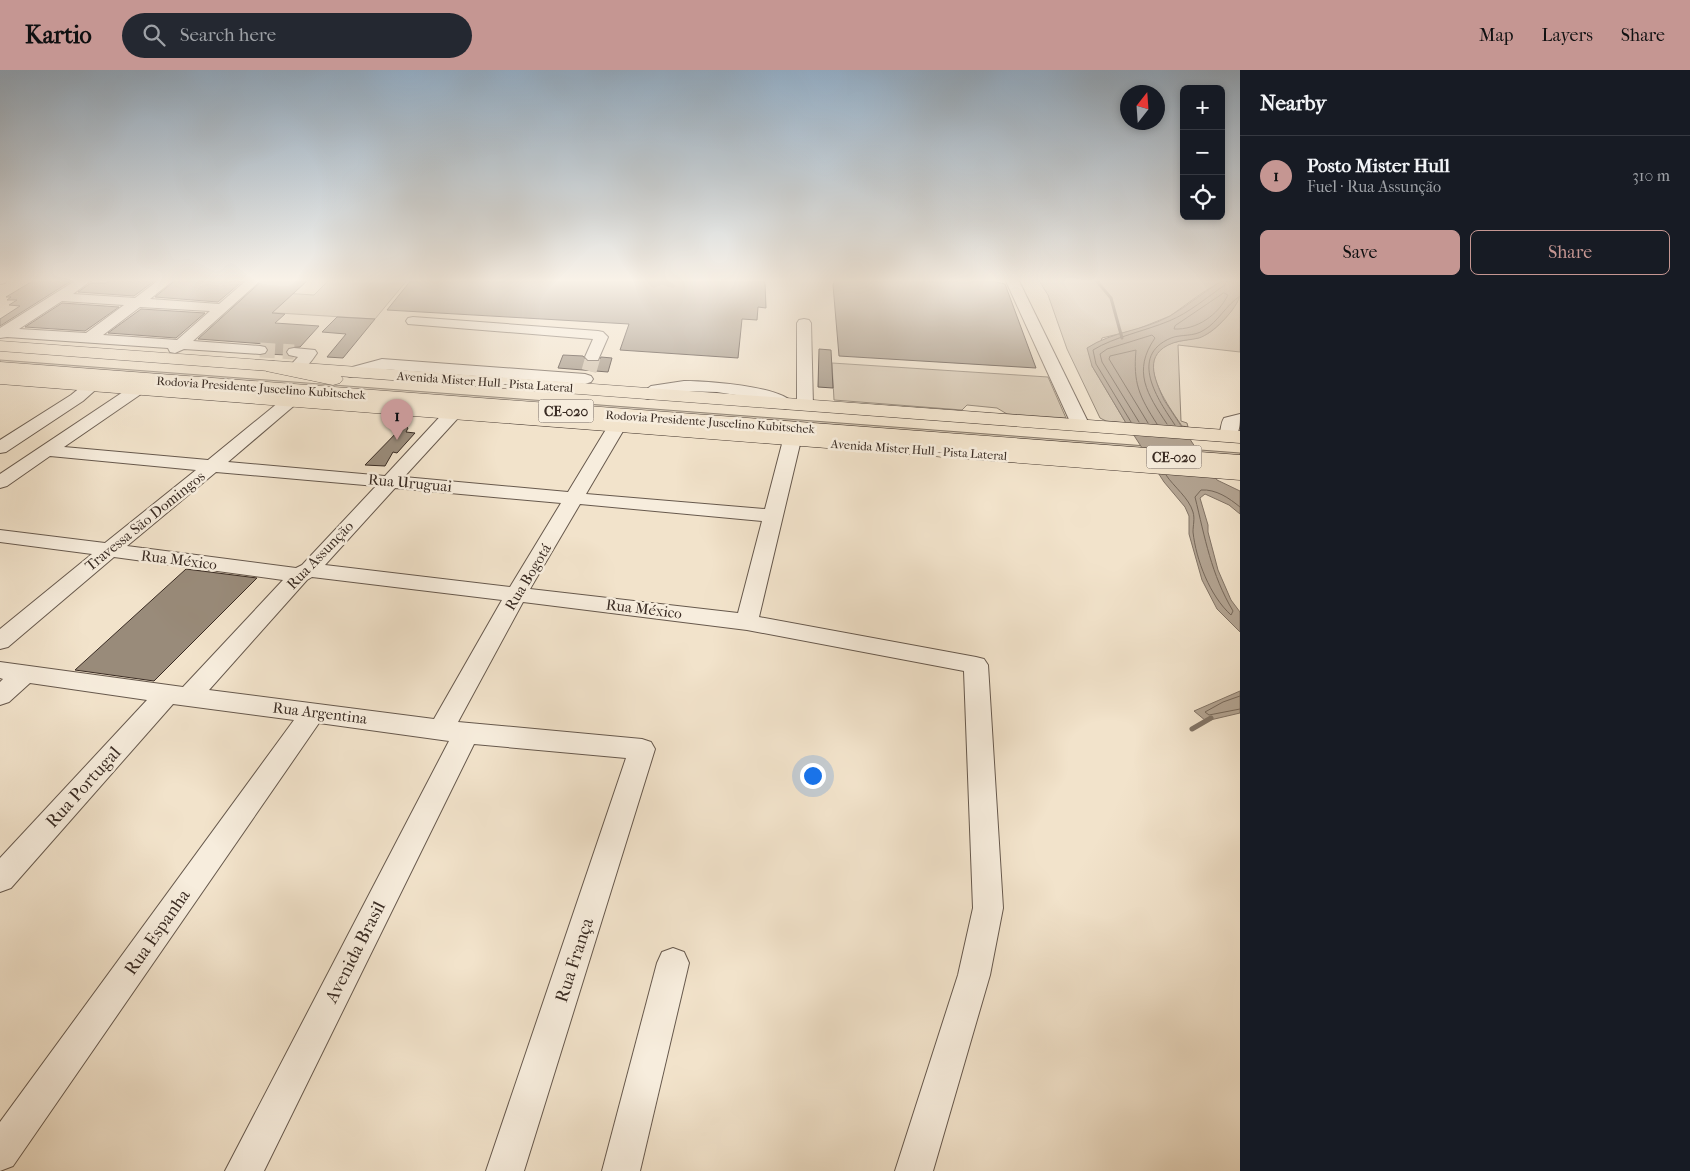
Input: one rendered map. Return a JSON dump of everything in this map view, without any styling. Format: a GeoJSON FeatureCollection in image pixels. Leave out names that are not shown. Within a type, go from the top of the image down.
{"type":"FeatureCollection","features":[{"type":"Feature","properties":{"kind":"main road","name":"Avenida Mister Hull - Pista Lateral"},"geometry":{"type":"LineString","coordinates":[[1,338],[165,358],[215,362],[273,366],[295,360],[348,377],[587,374],[648,394],[1081,426],[1237,435]]}},
{"type":"Feature","properties":{"kind":"main road","name":"Rodovia Presidente Juscelino Kubitschek"},"geometry":{"type":"LineString","coordinates":[[0,356],[1237,435]]}},
{"type":"Feature","properties":{"kind":"main road"},"geometry":{"type":"LineString","coordinates":[[273,366],[348,377]]}},
{"type":"Feature","properties":{"kind":"main road","name":"Rodovia Presidente Juscelino Kubitschek"},"geometry":{"type":"LineString","coordinates":[[0,368],[1240,462]]}},
{"type":"Feature","properties":{"kind":"main road","name":"Avenida Mister Hull - Pista Lateral"},"geometry":{"type":"LineString","coordinates":[[0,378],[1088,463],[1240,473]]}},
{"type":"Feature","properties":{"kind":"main road"},"geometry":{"type":"LineString","coordinates":[[327,393],[400,409]]}},
{"type":"Feature","properties":{"kind":"main road"},"geometry":{"type":"LineString","coordinates":[[1088,463],[1132,454]]}},
{"type":"Feature","properties":{"kind":"street"},"geometry":{"type":"LineString","coordinates":[[1,338],[12,330]]}},
{"type":"Feature","properties":{"kind":"street"},"geometry":{"type":"LineString","coordinates":[[89,338],[99,330]]}},
{"type":"Feature","properties":{"kind":"street"},"geometry":{"type":"LineString","coordinates":[[165,358],[197,330]]}},
{"type":"Feature","properties":{"kind":"street"},"geometry":{"type":"LineString","coordinates":[[532,330],[598,335],[601,337],[587,374]]}},
{"type":"Feature","properties":{"kind":"street"},"geometry":{"type":"LineString","coordinates":[[648,394],[654,389],[664,386],[731,385],[795,405],[803,330]]}},
{"type":"Feature","properties":{"kind":"street"},"geometry":{"type":"LineString","coordinates":[[1035,330],[1081,426]]}},
{"type":"Feature","properties":{"kind":"street"},"geometry":{"type":"LineString","coordinates":[[1,338],[89,338],[260,350]]}},
{"type":"Feature","properties":{"kind":"street"},"geometry":{"type":"LineString","coordinates":[[215,362],[231,348]]}},
{"type":"Feature","properties":{"kind":"street"},"geometry":{"type":"LineString","coordinates":[[0,448],[93,386]]}},
{"type":"Feature","properties":{"kind":"street"},"geometry":{"type":"LineString","coordinates":[[0,482],[48,451],[129,388]]}},
{"type":"Feature","properties":{"kind":"street"},"geometry":{"type":"LineString","coordinates":[[0,465],[129,388]]}},
{"type":"Feature","properties":{"kind":"street","name":"Travessa São Domingos"},"geometry":{"type":"LineString","coordinates":[[0,641],[290,401]]}},
{"type":"Feature","properties":{"kind":"street","name":"Rua Assunção"},"geometry":{"type":"LineString","coordinates":[[178,696],[304,572],[453,414]]}},
{"type":"Feature","properties":{"kind":"street","name":"Rua Bogotá"},"geometry":{"type":"LineString","coordinates":[[453,731],[517,593],[576,498],[617,426]]}},
{"type":"Feature","properties":{"kind":"street"},"geometry":{"type":"LineString","coordinates":[[747,622],[792,440]]}},
{"type":"Feature","properties":{"kind":"street","name":"Rua Uruguai"},"geometry":{"type":"LineString","coordinates":[[48,451],[773,516]]}},
{"type":"Feature","properties":{"kind":"street","name":"Rua México"},"geometry":{"type":"LineString","coordinates":[[0,536],[304,572],[517,593],[747,622],[976,665],[988,908],[974,980],[954,1037],[914,1171]]}},
{"type":"Feature","properties":{"kind":"street","name":"Rua Argentina"},"geometry":{"type":"LineString","coordinates":[[0,670],[178,696],[453,731],[642,749]]}},
{"type":"Feature","properties":{"kind":"street"},"geometry":{"type":"LineString","coordinates":[[0,696],[24,674]]}},
{"type":"Feature","properties":{"kind":"street","name":"Rua Portugal"},"geometry":{"type":"LineString","coordinates":[[0,879],[178,696]]}},
{"type":"Feature","properties":{"kind":"street","name":"Rua Espanha"},"geometry":{"type":"LineString","coordinates":[[0,1152],[313,712]]}},
{"type":"Feature","properties":{"kind":"street","name":"Avenida Brasil"},"geometry":{"type":"LineString","coordinates":[[244,1171],[453,731]]}},
{"type":"Feature","properties":{"kind":"street","name":"Rua França"},"geometry":{"type":"LineString","coordinates":[[505,1171],[642,749]]}},
{"type":"Feature","properties":{"kind":"street"},"geometry":{"type":"LineString","coordinates":[[621,1171],[673,963]]}},
{"type":"Feature","properties":{"kind":"shaded area"},"geometry":{"type":"Polygon","coordinates":[[[1060,330],[1133,330],[1102,338],[1092,366],[1126,423],[1106,421],[1100,418],[1067,349],[1060,330]]]}},
{"type":"Feature","properties":{"kind":"shaded area"},"geometry":{"type":"Polygon","coordinates":[[[1240,330],[1240,352],[1178,345],[1181,421],[1187,423],[1188,427],[1182,426],[1164,398],[1154,375],[1153,364],[1156,354],[1168,344],[1196,338],[1212,331],[1240,330]]]}},
{"type":"Feature","properties":{"kind":"shaded area"},"geometry":{"type":"Polygon","coordinates":[[[0,360],[1240,453],[1240,458],[0,364],[0,360]]]}},
{"type":"Feature","properties":{"kind":"shaded area"},"geometry":{"type":"Polygon","coordinates":[[[832,363],[1048,377],[1066,418],[1007,414],[997,408],[967,405],[962,410],[834,400],[832,363]]]}},
{"type":"Feature","properties":{"kind":"water"},"geometry":{"type":"Polygon","coordinates":[[[1132,330],[1211,330],[1199,338],[1176,342],[1164,348],[1154,360],[1154,367],[1157,383],[1164,400],[1217,480],[1240,491],[1240,514],[1229,505],[1205,494],[1200,498],[1218,570],[1231,600],[1240,612],[1240,632],[1217,609],[1202,580],[1189,534],[1189,516],[1185,507],[1164,482],[1092,366],[1087,348],[1107,338],[1132,330]]]}},
{"type":"Feature","properties":{"kind":"water"},"geometry":{"type":"Polygon","coordinates":[[[1240,691],[1240,713],[1206,721],[1194,711],[1240,691]]]}},
{"type":"Feature","properties":{"kind":"building"},"geometry":{"type":"Polygon","coordinates":[[[112,330],[185,330],[176,338],[108,333],[112,330]]]}},
{"type":"Feature","properties":{"kind":"building"},"geometry":{"type":"Polygon","coordinates":[[[207,330],[315,330],[300,347],[287,348],[285,351],[287,355],[267,354],[269,349],[265,344],[198,339],[207,330]]]}},
{"type":"Feature","properties":{"kind":"building"},"geometry":{"type":"Polygon","coordinates":[[[324,330],[366,330],[343,358],[327,357],[346,334],[322,332],[324,330]]]}},
{"type":"Feature","properties":{"kind":"building"},"geometry":{"type":"Polygon","coordinates":[[[627,330],[741,330],[738,358],[620,350],[627,330]]]}},
{"type":"Feature","properties":{"kind":"building"},"geometry":{"type":"Polygon","coordinates":[[[837,330],[1022,330],[1036,368],[839,356],[837,330]]]}},
{"type":"Feature","properties":{"kind":"building"},"geometry":{"type":"Polygon","coordinates":[[[819,349],[831,350],[833,388],[818,387],[819,349]]]}},
{"type":"Feature","properties":{"kind":"building"},"geometry":{"type":"Polygon","coordinates":[[[563,355],[583,356],[588,362],[598,362],[601,357],[612,358],[608,372],[558,368],[563,355]]]}},
{"type":"Feature","properties":{"kind":"building"},"geometry":{"type":"Polygon","coordinates":[[[404,425],[408,428],[406,432],[415,433],[397,453],[393,452],[385,466],[365,465],[404,425]]]}},
{"type":"Feature","properties":{"kind":"building"},"geometry":{"type":"Polygon","coordinates":[[[186,569],[257,578],[154,681],[75,670],[186,569]]]}},
{"type":"Feature","properties":{"kind":"waterway"},"geometry":{"type":"LineString","coordinates":[[1120,330],[1122,338]]}},
{"type":"Feature","properties":{"kind":"waterway"},"geometry":{"type":"LineString","coordinates":[[1192,729],[1211,718]]}},
{"type":"Feature","properties":{"kind":"tunnel"},"geometry":{"type":"LineString","coordinates":[[260,350],[294,352]]}},
{"type":"Feature","properties":{"kind":"tunnel"},"geometry":{"type":"LineString","coordinates":[[589,371],[593,357]]}},
{"type":"Feature","properties":{"kind":"place","name":"Posto Mister Hull"},"geometry":{"type":"Point","coordinates":[397,440]}}]}
